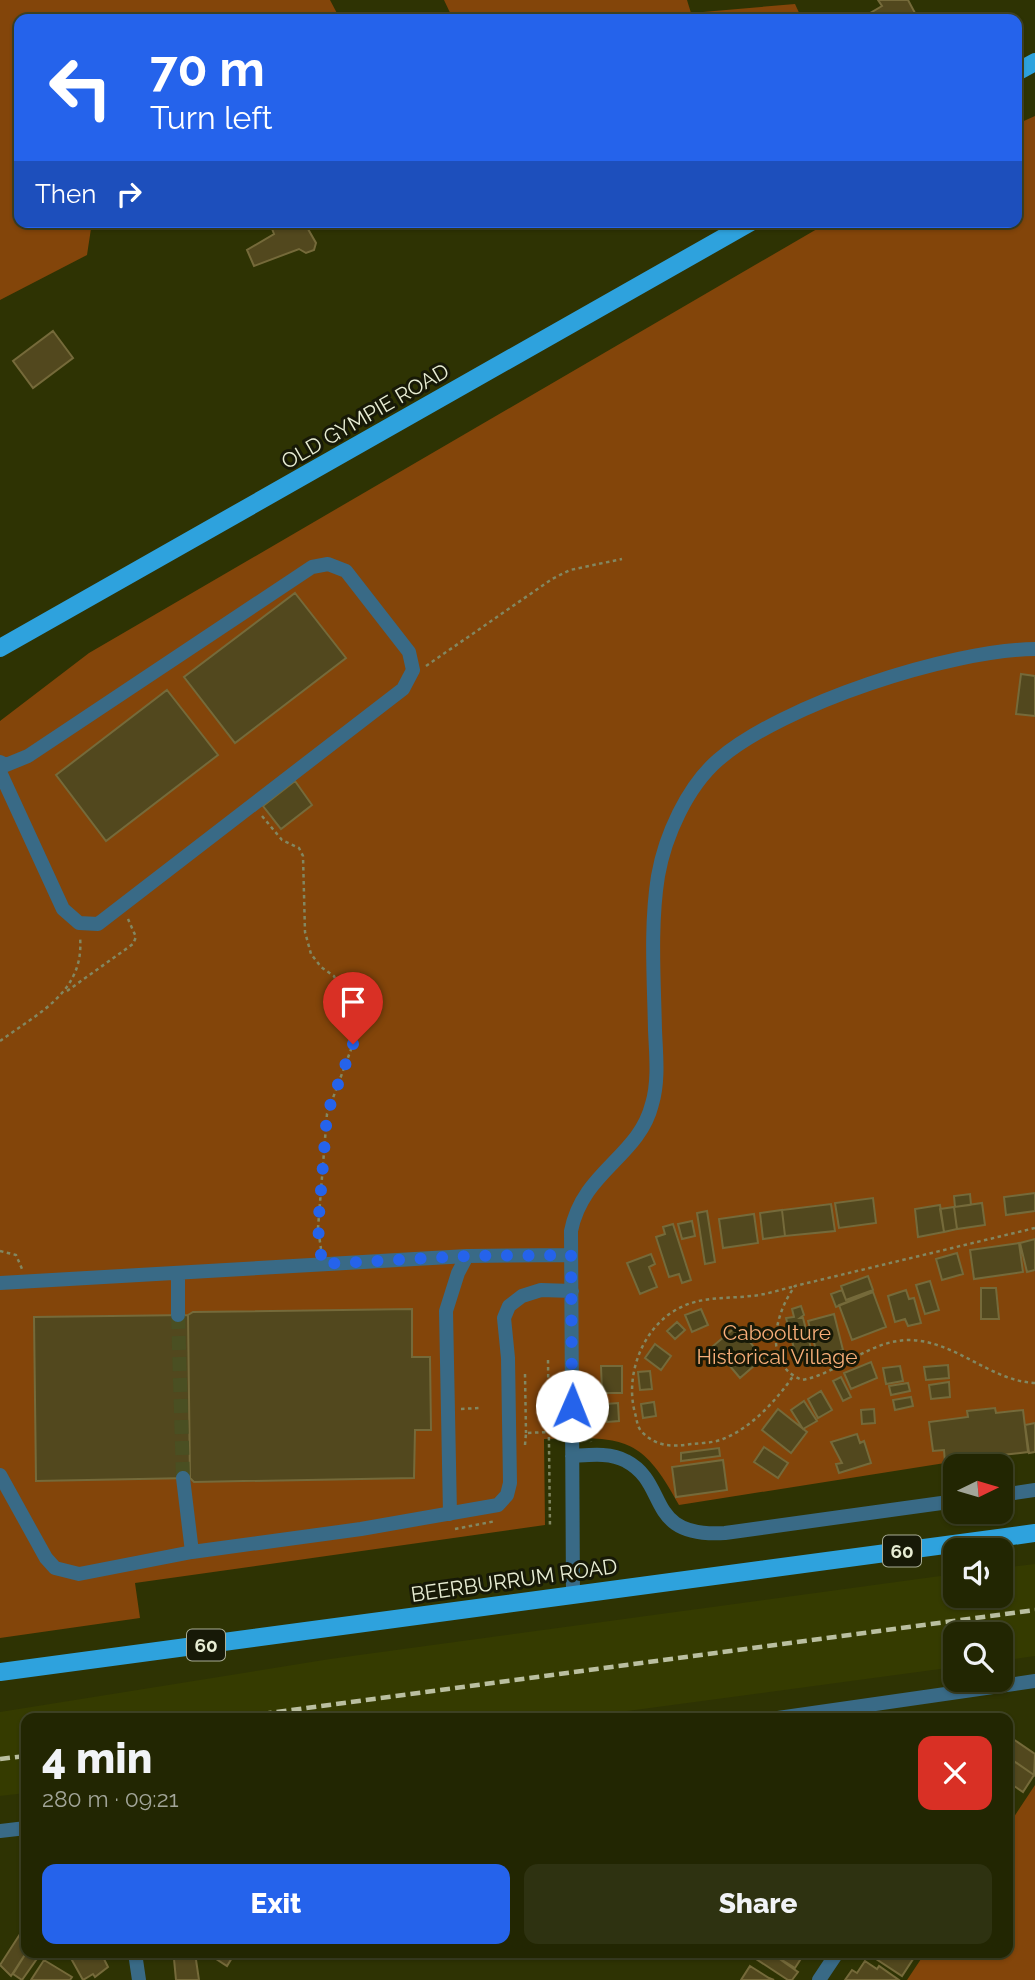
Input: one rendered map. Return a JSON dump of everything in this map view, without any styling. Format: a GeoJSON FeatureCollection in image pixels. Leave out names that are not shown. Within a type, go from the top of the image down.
{"type":"FeatureCollection","features":[{"type":"Feature","properties":{"kind":"main road","name":"OLD GYMPIE ROAD"},"geometry":{"type":"LineString","coordinates":[[0,648],[740,228]]}},
{"type":"Feature","properties":{"kind":"main road","name":"BEERBURRUM ROAD"},"geometry":{"type":"LineString","coordinates":[[0,1672],[1035,1533]]}},
{"type":"Feature","properties":{"kind":"street"},"geometry":{"type":"LineString","coordinates":[[0,762],[6,765],[29,757],[312,567],[328,564],[345,571],[409,652],[413,670],[403,689],[99,925],[79,923],[63,909],[0,772]]}},
{"type":"Feature","properties":{"kind":"street"},"geometry":{"type":"LineString","coordinates":[[573,1595],[571,1255],[575,1213],[599,1174],[645,1126],[653,1102],[656,1070],[654,913],[658,875],[670,834],[690,796],[717,761],[768,724],[831,698],[940,664],[1015,649],[1035,649]]}},
{"type":"Feature","properties":{"kind":"street"},"geometry":{"type":"LineString","coordinates":[[0,1283],[178,1275],[467,1256],[571,1255]]}},
{"type":"Feature","properties":{"kind":"street"},"geometry":{"type":"LineString","coordinates":[[450,1514],[446,1311],[467,1256]]}},
{"type":"Feature","properties":{"kind":"street"},"geometry":{"type":"LineString","coordinates":[[178,1275],[178,1315]]}},
{"type":"Feature","properties":{"kind":"street"},"geometry":{"type":"LineString","coordinates":[[0,1475],[37,1546],[55,1568],[66,1573],[79,1574],[192,1552],[498,1505],[507,1495],[510,1483],[508,1358],[503,1332],[509,1306],[523,1296],[541,1290],[572,1292]]}},
{"type":"Feature","properties":{"kind":"street"},"geometry":{"type":"LineString","coordinates":[[572,1456],[600,1455],[626,1461],[641,1473],[656,1501],[670,1518],[696,1532],[724,1533],[943,1503]]}},
{"type":"Feature","properties":{"kind":"street"},"geometry":{"type":"LineString","coordinates":[[183,1478],[192,1552]]}},
{"type":"Feature","properties":{"kind":"street"},"geometry":{"type":"LineString","coordinates":[[1013,1493],[1035,1490]]}},
{"type":"Feature","properties":{"kind":"street"},"geometry":{"type":"LineString","coordinates":[[813,1713],[1035,1681]]}},
{"type":"Feature","properties":{"kind":"street"},"geometry":{"type":"LineString","coordinates":[[0,1831],[21,1829]]}},
{"type":"Feature","properties":{"kind":"street"},"geometry":{"type":"LineString","coordinates":[[136,1958],[139,1980]]}},
{"type":"Feature","properties":{"kind":"street"},"geometry":{"type":"LineString","coordinates":[[819,1980],[834,1958]]}},
{"type":"Feature","properties":{"kind":"path"},"geometry":{"type":"LineString","coordinates":[[413,670],[431,664],[552,579],[570,570],[622,559]]}},
{"type":"Feature","properties":{"kind":"path"},"geometry":{"type":"LineString","coordinates":[[253,805],[282,840],[299,848],[303,856],[305,932],[311,954],[321,967],[334,976],[354,1027],[353,1044],[327,1114],[318,1228],[322,1264]]}},
{"type":"Feature","properties":{"kind":"path"},"geometry":{"type":"LineString","coordinates":[[0,1041],[133,944],[136,937],[133,927],[121,908]]}},
{"type":"Feature","properties":{"kind":"path"},"geometry":{"type":"LineString","coordinates":[[61,995],[75,978],[80,965],[79,923]]}},
{"type":"Feature","properties":{"kind":"path"},"geometry":{"type":"LineString","coordinates":[[793,1376],[770,1404],[749,1423],[721,1440],[671,1447],[654,1442],[639,1430],[632,1404],[632,1378],[638,1354],[654,1329],[672,1311],[696,1300],[753,1296],[1035,1228]]}},
{"type":"Feature","properties":{"kind":"path"},"geometry":{"type":"LineString","coordinates":[[0,1251],[9,1252],[20,1261],[22,1282]]}},
{"type":"Feature","properties":{"kind":"path"},"geometry":{"type":"LineString","coordinates":[[795,1286],[784,1301],[777,1324],[776,1346],[781,1365],[802,1380],[862,1352],[906,1340],[956,1350],[1007,1376],[1035,1383]]}},
{"type":"Feature","properties":{"kind":"path"},"geometry":{"type":"LineString","coordinates":[[548,1360],[550,1528]]}},
{"type":"Feature","properties":{"kind":"path"},"geometry":{"type":"LineString","coordinates":[[525,1374],[526,1433]]}},
{"type":"Feature","properties":{"kind":"shaded area"},"geometry":{"type":"Polygon","coordinates":[[[1035,1564],[1035,1656],[1013,1659],[1013,1622],[943,1622],[943,1669],[612,1713],[21,1713],[21,1794],[0,1796],[0,1712],[330,1659],[943,1576],[943,1608],[1013,1608],[1013,1567],[1035,1564]]]}},
{"type":"Feature","properties":{"kind":"green space"},"geometry":{"type":"Polygon","coordinates":[[[0,0],[330,0],[337,14],[14,14],[14,228],[91,228],[87,255],[0,300],[0,0]]]}},
{"type":"Feature","properties":{"kind":"green space"},"geometry":{"type":"Polygon","coordinates":[[[444,0],[687,0],[691,13],[795,4],[800,14],[451,14],[444,0]]]}},
{"type":"Feature","properties":{"kind":"green space","name":"Caboolture Historical Village"},"geometry":{"type":"Polygon","coordinates":[[[1035,116],[1035,1452],[943,1454],[943,1463],[679,1505],[653,1464],[626,1444],[592,1438],[544,1439],[545,1525],[135,1583],[140,1618],[0,1638],[0,721],[89,653],[819,228],[1022,228],[1022,122],[1035,116]]]}},
{"type":"Feature","properties":{"kind":"green space"},"geometry":{"type":"Polygon","coordinates":[[[1035,1785],[1035,1980],[907,1980],[922,1958],[1013,1958],[1013,1818],[1035,1785]]]}},
{"type":"Feature","properties":{"kind":"building"},"geometry":{"type":"Polygon","coordinates":[[[878,0],[908,0],[915,13],[869,14],[882,6],[878,0]]]}},
{"type":"Feature","properties":{"kind":"building"},"geometry":{"type":"Polygon","coordinates":[[[272,228],[307,228],[316,243],[314,250],[306,253],[299,249],[254,266],[247,250],[274,234],[272,228]]]}},
{"type":"Feature","properties":{"kind":"building"},"geometry":{"type":"Polygon","coordinates":[[[53,331],[73,358],[33,388],[13,361],[53,331]]]}},
{"type":"Feature","properties":{"kind":"building"},"geometry":{"type":"Polygon","coordinates":[[[295,593],[346,658],[235,743],[184,677],[295,593]]]}},
{"type":"Feature","properties":{"kind":"building"},"geometry":{"type":"Polygon","coordinates":[[[1021,674],[1035,676],[1035,716],[1016,714],[1021,674]]]}},
{"type":"Feature","properties":{"kind":"building"},"geometry":{"type":"Polygon","coordinates":[[[167,690],[218,755],[106,841],[56,775],[167,690]]]}},
{"type":"Feature","properties":{"kind":"building"},"geometry":{"type":"Polygon","coordinates":[[[295,781],[312,805],[281,829],[263,806],[295,781]]]}},
{"type":"Feature","properties":{"kind":"building"},"geometry":{"type":"Polygon","coordinates":[[[1035,1193],[1035,1211],[1006,1215],[1004,1197],[1035,1193]]]}},
{"type":"Feature","properties":{"kind":"building"},"geometry":{"type":"Polygon","coordinates":[[[970,1194],[971,1205],[955,1207],[954,1196],[970,1194]]]}},
{"type":"Feature","properties":{"kind":"building"},"geometry":{"type":"Polygon","coordinates":[[[873,1198],[876,1223],[839,1228],[835,1203],[873,1198]]]}},
{"type":"Feature","properties":{"kind":"building"},"geometry":{"type":"Polygon","coordinates":[[[982,1203],[985,1225],[957,1229],[954,1207],[982,1203]]]}},
{"type":"Feature","properties":{"kind":"building"},"geometry":{"type":"Polygon","coordinates":[[[831,1204],[835,1231],[785,1236],[782,1210],[831,1204]]]}},
{"type":"Feature","properties":{"kind":"building"},"geometry":{"type":"Polygon","coordinates":[[[940,1205],[944,1232],[918,1237],[915,1209],[940,1205]]]}},
{"type":"Feature","properties":{"kind":"building"},"geometry":{"type":"Polygon","coordinates":[[[954,1207],[957,1229],[944,1232],[940,1209],[954,1207]]]}},
{"type":"Feature","properties":{"kind":"building"},"geometry":{"type":"Polygon","coordinates":[[[782,1210],[785,1236],[763,1239],[760,1213],[782,1210]]]}},
{"type":"Feature","properties":{"kind":"building"},"geometry":{"type":"Polygon","coordinates":[[[707,1211],[715,1262],[705,1264],[697,1213],[707,1211]]]}},
{"type":"Feature","properties":{"kind":"building"},"geometry":{"type":"Polygon","coordinates":[[[754,1214],[758,1243],[723,1248],[719,1219],[754,1214]]]}},
{"type":"Feature","properties":{"kind":"building"},"geometry":{"type":"Polygon","coordinates":[[[692,1221],[695,1236],[682,1239],[678,1224],[692,1221]]]}},
{"type":"Feature","properties":{"kind":"building"},"geometry":{"type":"Polygon","coordinates":[[[673,1224],[691,1280],[682,1283],[679,1274],[669,1277],[656,1237],[665,1234],[663,1227],[673,1224]]]}},
{"type":"Feature","properties":{"kind":"building"},"geometry":{"type":"Polygon","coordinates":[[[1035,1239],[1035,1270],[1027,1272],[1020,1243],[1035,1239]]]}},
{"type":"Feature","properties":{"kind":"building"},"geometry":{"type":"Polygon","coordinates":[[[1019,1243],[1023,1272],[974,1279],[970,1250],[1019,1243]]]}},
{"type":"Feature","properties":{"kind":"building"},"geometry":{"type":"Polygon","coordinates":[[[957,1253],[963,1274],[942,1280],[936,1259],[957,1253]]]}},
{"type":"Feature","properties":{"kind":"building"},"geometry":{"type":"Polygon","coordinates":[[[651,1254],[655,1264],[649,1267],[657,1287],[640,1294],[627,1263],[651,1254]]]}},
{"type":"Feature","properties":{"kind":"building"},"geometry":{"type":"Polygon","coordinates":[[[868,1276],[873,1290],[846,1300],[841,1286],[868,1276]]]}},
{"type":"Feature","properties":{"kind":"building"},"geometry":{"type":"Polygon","coordinates":[[[930,1281],[939,1310],[925,1314],[916,1285],[930,1281]]]}},
{"type":"Feature","properties":{"kind":"building"},"geometry":{"type":"Polygon","coordinates":[[[981,1288],[996,1288],[999,1319],[981,1319],[981,1288]]]}},
{"type":"Feature","properties":{"kind":"building"},"geometry":{"type":"Polygon","coordinates":[[[842,1290],[846,1300],[873,1292],[836,1307],[831,1294],[842,1290]]]}},
{"type":"Feature","properties":{"kind":"building"},"geometry":{"type":"Polygon","coordinates":[[[906,1290],[909,1299],[914,1298],[921,1323],[908,1326],[905,1319],[895,1322],[888,1296],[906,1290]]]}},
{"type":"Feature","properties":{"kind":"building"},"geometry":{"type":"Polygon","coordinates":[[[873,1292],[886,1327],[852,1340],[839,1305],[873,1292]]]}},
{"type":"Feature","properties":{"kind":"building"},"geometry":{"type":"Polygon","coordinates":[[[801,1306],[804,1315],[800,1318],[803,1318],[812,1352],[812,1357],[803,1359],[802,1354],[796,1356],[786,1318],[794,1317],[792,1309],[801,1306]]]}},
{"type":"Feature","properties":{"kind":"building"},"geometry":{"type":"Polygon","coordinates":[[[412,1309],[412,1357],[430,1357],[431,1430],[415,1430],[414,1478],[194,1482],[190,1478],[188,1315],[193,1312],[412,1309]]]}},
{"type":"Feature","properties":{"kind":"building"},"geometry":{"type":"Polygon","coordinates":[[[701,1309],[708,1325],[692,1332],[685,1315],[701,1309]]]}},
{"type":"Feature","properties":{"kind":"building"},"geometry":{"type":"Polygon","coordinates":[[[834,1314],[843,1350],[818,1357],[808,1321],[834,1314]]]}},
{"type":"Feature","properties":{"kind":"building"},"geometry":{"type":"Polygon","coordinates":[[[188,1315],[190,1478],[36,1481],[34,1317],[188,1315]]]}},
{"type":"Feature","properties":{"kind":"building"},"geometry":{"type":"Polygon","coordinates":[[[677,1322],[685,1330],[675,1339],[667,1331],[677,1322]]]}},
{"type":"Feature","properties":{"kind":"building"},"geometry":{"type":"Polygon","coordinates":[[[737,1326],[763,1358],[740,1378],[713,1346],[737,1326]]]}},
{"type":"Feature","properties":{"kind":"building"},"geometry":{"type":"Polygon","coordinates":[[[655,1344],[671,1356],[661,1370],[645,1358],[655,1344]]]}},
{"type":"Feature","properties":{"kind":"building"},"geometry":{"type":"Polygon","coordinates":[[[871,1362],[877,1378],[851,1389],[844,1373],[871,1362]]]}},
{"type":"Feature","properties":{"kind":"building"},"geometry":{"type":"Polygon","coordinates":[[[948,1365],[949,1378],[926,1380],[924,1367],[948,1365]]]}},
{"type":"Feature","properties":{"kind":"building"},"geometry":{"type":"Polygon","coordinates":[[[601,1366],[622,1366],[622,1393],[602,1393],[601,1366]]]}},
{"type":"Feature","properties":{"kind":"building"},"geometry":{"type":"Polygon","coordinates":[[[900,1366],[903,1381],[886,1384],[883,1368],[900,1366]]]}},
{"type":"Feature","properties":{"kind":"building"},"geometry":{"type":"Polygon","coordinates":[[[650,1371],[652,1389],[640,1390],[638,1372],[650,1371]]]}},
{"type":"Feature","properties":{"kind":"building"},"geometry":{"type":"Polygon","coordinates":[[[841,1377],[851,1397],[843,1401],[833,1381],[841,1377]]]}},
{"type":"Feature","properties":{"kind":"building"},"geometry":{"type":"Polygon","coordinates":[[[949,1382],[950,1397],[931,1399],[929,1385],[949,1382]]]}},
{"type":"Feature","properties":{"kind":"building"},"geometry":{"type":"Polygon","coordinates":[[[908,1383],[910,1391],[891,1395],[889,1386],[908,1383]]]}},
{"type":"Feature","properties":{"kind":"building"},"geometry":{"type":"Polygon","coordinates":[[[821,1391],[832,1410],[818,1418],[808,1399],[821,1391]]]}},
{"type":"Feature","properties":{"kind":"building"},"geometry":{"type":"Polygon","coordinates":[[[911,1397],[913,1406],[895,1410],[893,1400],[911,1397]]]}},
{"type":"Feature","properties":{"kind":"building"},"geometry":{"type":"Polygon","coordinates":[[[804,1401],[817,1421],[803,1429],[791,1410],[804,1401]]]}},
{"type":"Feature","properties":{"kind":"building"},"geometry":{"type":"Polygon","coordinates":[[[654,1402],[656,1416],[643,1418],[641,1404],[654,1402]]]}},
{"type":"Feature","properties":{"kind":"building"},"geometry":{"type":"Polygon","coordinates":[[[618,1403],[619,1421],[607,1422],[606,1404],[618,1403]]]}},
{"type":"Feature","properties":{"kind":"building"},"geometry":{"type":"Polygon","coordinates":[[[995,1408],[996,1413],[1023,1410],[1028,1452],[944,1454],[944,1450],[933,1451],[929,1422],[968,1417],[967,1411],[995,1408]]]}},
{"type":"Feature","properties":{"kind":"building"},"geometry":{"type":"Polygon","coordinates":[[[778,1409],[807,1432],[791,1453],[762,1430],[778,1409]]]}},
{"type":"Feature","properties":{"kind":"building"},"geometry":{"type":"Polygon","coordinates":[[[874,1409],[875,1423],[862,1424],[861,1410],[874,1409]]]}},
{"type":"Feature","properties":{"kind":"building"},"geometry":{"type":"Polygon","coordinates":[[[1035,1423],[1035,1452],[1029,1453],[1025,1425],[1035,1423]]]}},
{"type":"Feature","properties":{"kind":"building"},"geometry":{"type":"Polygon","coordinates":[[[857,1434],[860,1443],[864,1441],[871,1463],[839,1473],[836,1464],[842,1463],[831,1442],[857,1434]]]}},
{"type":"Feature","properties":{"kind":"building"},"geometry":{"type":"Polygon","coordinates":[[[764,1447],[788,1463],[778,1478],[754,1462],[764,1447]]]}},
{"type":"Feature","properties":{"kind":"building"},"geometry":{"type":"Polygon","coordinates":[[[719,1448],[720,1456],[681,1461],[681,1453],[719,1448]]]}},
{"type":"Feature","properties":{"kind":"building"},"geometry":{"type":"Polygon","coordinates":[[[723,1460],[727,1490],[676,1497],[672,1467],[723,1460]]]}},
{"type":"Feature","properties":{"kind":"building"},"geometry":{"type":"Polygon","coordinates":[[[1013,1739],[1035,1754],[1034,1775],[1013,1760],[1013,1739]]]}},
{"type":"Feature","properties":{"kind":"building"},"geometry":{"type":"Polygon","coordinates":[[[1013,1760],[1034,1775],[1023,1792],[1013,1785],[1013,1760]]]}},
{"type":"Feature","properties":{"kind":"building"},"geometry":{"type":"Polygon","coordinates":[[[21,1933],[23,1958],[11,1976],[0,1965],[21,1933]]]}},
{"type":"Feature","properties":{"kind":"building"},"geometry":{"type":"Polygon","coordinates":[[[23,1958],[37,1958],[22,1980],[13,1974],[23,1958]]]}},
{"type":"Feature","properties":{"kind":"building"},"geometry":{"type":"Polygon","coordinates":[[[71,1958],[104,1958],[108,1967],[95,1977],[93,1974],[83,1980],[71,1958]]]}},
{"type":"Feature","properties":{"kind":"building"},"geometry":{"type":"Polygon","coordinates":[[[196,1958],[199,1980],[176,1980],[174,1959],[196,1958]]]}},
{"type":"Feature","properties":{"kind":"building"},"geometry":{"type":"Polygon","coordinates":[[[215,1958],[232,1958],[227,1966],[215,1958]]]}},
{"type":"Feature","properties":{"kind":"building"},"geometry":{"type":"Polygon","coordinates":[[[755,1958],[778,1958],[798,1972],[792,1980],[755,1958]]]}},
{"type":"Feature","properties":{"kind":"building"},"geometry":{"type":"Polygon","coordinates":[[[779,1958],[801,1958],[795,1968],[779,1958]]]}},
{"type":"Feature","properties":{"kind":"building"},"geometry":{"type":"Polygon","coordinates":[[[875,1958],[914,1958],[902,1976],[875,1958]]]}},
{"type":"Feature","properties":{"kind":"building"},"geometry":{"type":"Polygon","coordinates":[[[44,1960],[72,1977],[70,1980],[31,1980],[44,1960]]]}},
{"type":"Feature","properties":{"kind":"building"},"geometry":{"type":"Polygon","coordinates":[[[865,1961],[877,1969],[879,1966],[899,1980],[845,1980],[852,1970],[857,1973],[865,1961]]]}},
{"type":"Feature","properties":{"kind":"building"},"geometry":{"type":"Polygon","coordinates":[[[750,1966],[769,1978],[774,1980],[741,1980],[750,1966]]]}},
{"type":"Feature","properties":{"kind":"tunnel"},"geometry":{"type":"LineString","coordinates":[[178,1315],[183,1478]]}},
{"type":"Feature","properties":{"kind":"railway"},"geometry":{"type":"LineString","coordinates":[[269,1713],[1035,1610]]}},
{"type":"Feature","properties":{"kind":"railway"},"geometry":{"type":"LineString","coordinates":[[0,1759],[21,1757]]}},
{"type":"Feature","properties":{"kind":"route"},"geometry":{"type":"LineString","coordinates":[[353,1044],[327,1114],[318,1228],[322,1264],[467,1256],[571,1255],[572,1406]]}}]}
